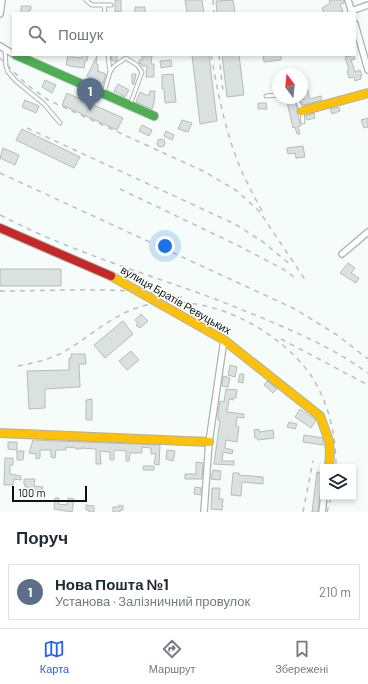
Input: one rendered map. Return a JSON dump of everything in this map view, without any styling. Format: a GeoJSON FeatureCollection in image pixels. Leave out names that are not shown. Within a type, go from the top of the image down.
{"type":"FeatureCollection","features":[{"type":"Feature","properties":{"kind":"street"},"geometry":{"type":"LineString","coordinates":[[0,14],[1,0]]}},
{"type":"Feature","properties":{"kind":"street"},"geometry":{"type":"LineString","coordinates":[[348,0],[352,12],[368,5]]}},
{"type":"Feature","properties":{"kind":"street"},"geometry":{"type":"LineString","coordinates":[[356,28],[368,70]]}},
{"type":"Feature","properties":{"kind":"street"},"geometry":{"type":"LineString","coordinates":[[0,46],[12,54]]}},
{"type":"Feature","properties":{"kind":"street"},"geometry":{"type":"LineString","coordinates":[[18,56],[154,116]]}},
{"type":"Feature","properties":{"kind":"street"},"geometry":{"type":"LineString","coordinates":[[302,111],[368,93]]}},
{"type":"Feature","properties":{"kind":"street","name":"вулиця Братів Ревуцьких"},"geometry":{"type":"LineString","coordinates":[[0,228],[115,278],[224,340],[320,416],[328,432],[331,450],[329,464]]}},
{"type":"Feature","properties":{"kind":"street"},"geometry":{"type":"LineString","coordinates":[[342,254],[368,232]]}},
{"type":"Feature","properties":{"kind":"street"},"geometry":{"type":"LineString","coordinates":[[204,512],[208,442],[224,340]]}},
{"type":"Feature","properties":{"kind":"street"},"geometry":{"type":"LineString","coordinates":[[0,433],[208,442]]}},
{"type":"Feature","properties":{"kind":"street"},"geometry":{"type":"LineString","coordinates":[[322,512],[324,500]]}},
{"type":"Feature","properties":{"kind":"lane"},"geometry":{"type":"LineString","coordinates":[[86,0],[92,5],[111,5]]}},
{"type":"Feature","properties":{"kind":"lane"},"geometry":{"type":"LineString","coordinates":[[104,5],[105,12]]}},
{"type":"Feature","properties":{"kind":"lane"},"geometry":{"type":"LineString","coordinates":[[5,50],[8,72],[16,81],[44,104],[60,123]]}},
{"type":"Feature","properties":{"kind":"lane"},"geometry":{"type":"LineString","coordinates":[[108,56],[110,72]]}},
{"type":"Feature","properties":{"kind":"lane"},"geometry":{"type":"LineString","coordinates":[[104,93],[110,72],[114,66],[126,58],[137,65],[142,72],[130,105]]}},
{"type":"Feature","properties":{"kind":"lane"},"geometry":{"type":"LineString","coordinates":[[266,96],[272,96]]}},
{"type":"Feature","properties":{"kind":"lane"},"geometry":{"type":"LineString","coordinates":[[299,104],[302,111],[303,122]]}},
{"type":"Feature","properties":{"kind":"building"},"geometry":{"type":"Polygon","coordinates":[[[115,0],[121,0],[121,12],[115,12],[115,0]]]}},
{"type":"Feature","properties":{"kind":"building"},"geometry":{"type":"Polygon","coordinates":[[[185,0],[202,0],[204,12],[187,12],[185,0]]]}},
{"type":"Feature","properties":{"kind":"building"},"geometry":{"type":"Polygon","coordinates":[[[233,0],[235,12],[217,12],[216,1],[233,0]]]}},
{"type":"Feature","properties":{"kind":"building"},"geometry":{"type":"Polygon","coordinates":[[[329,0],[344,0],[344,3],[340,4],[343,11],[324,12],[322,8],[330,3],[329,0]]]}},
{"type":"Feature","properties":{"kind":"building"},"geometry":{"type":"Polygon","coordinates":[[[21,6],[31,6],[31,10],[29,10],[29,12],[21,12],[21,6]]]}},
{"type":"Feature","properties":{"kind":"building"},"geometry":{"type":"Polygon","coordinates":[[[135,7],[145,7],[145,12],[135,12],[135,7]]]}},
{"type":"Feature","properties":{"kind":"building"},"geometry":{"type":"Polygon","coordinates":[[[68,56],[82,58],[82,56],[88,56],[87,61],[85,61],[84,68],[66,65],[68,56]]]}},
{"type":"Feature","properties":{"kind":"building"},"geometry":{"type":"Polygon","coordinates":[[[97,56],[96,64],[98,64],[98,71],[106,74],[103,84],[87,76],[97,56]]]}},
{"type":"Feature","properties":{"kind":"building"},"geometry":{"type":"Polygon","coordinates":[[[111,56],[117,56],[117,61],[112,61],[111,56]]]}},
{"type":"Feature","properties":{"kind":"building"},"geometry":{"type":"Polygon","coordinates":[[[142,56],[152,56],[151,64],[154,64],[154,77],[146,77],[147,66],[142,66],[142,64],[139,63],[139,60],[142,60],[142,56]]]}},
{"type":"Feature","properties":{"kind":"building"},"geometry":{"type":"Polygon","coordinates":[[[192,56],[209,56],[217,121],[200,124],[192,56]]]}},
{"type":"Feature","properties":{"kind":"building"},"geometry":{"type":"Polygon","coordinates":[[[222,56],[239,56],[244,95],[227,97],[222,56]]]}},
{"type":"Feature","properties":{"kind":"building"},"geometry":{"type":"Polygon","coordinates":[[[263,56],[281,56],[281,60],[264,62],[263,56]]]}},
{"type":"Feature","properties":{"kind":"building"},"geometry":{"type":"Polygon","coordinates":[[[354,56],[355,59],[351,60],[355,72],[360,70],[362,76],[360,76],[361,79],[355,81],[354,77],[349,78],[347,71],[349,70],[345,57],[354,56]]]}},
{"type":"Feature","properties":{"kind":"building"},"geometry":{"type":"Polygon","coordinates":[[[171,60],[172,66],[161,68],[160,61],[171,60]]]}},
{"type":"Feature","properties":{"kind":"building"},"geometry":{"type":"Polygon","coordinates":[[[132,74],[136,74],[134,84],[132,84],[132,74]]]}},
{"type":"Feature","properties":{"kind":"building"},"geometry":{"type":"Polygon","coordinates":[[[173,74],[176,102],[165,103],[164,89],[162,89],[162,75],[173,74]]]}},
{"type":"Feature","properties":{"kind":"building"},"geometry":{"type":"Polygon","coordinates":[[[45,80],[56,85],[52,93],[42,87],[45,80]]]}},
{"type":"Feature","properties":{"kind":"building"},"geometry":{"type":"Polygon","coordinates":[[[118,84],[129,90],[125,97],[114,91],[118,84]]]}},
{"type":"Feature","properties":{"kind":"building"},"geometry":{"type":"Polygon","coordinates":[[[150,91],[155,91],[152,109],[136,102],[140,92],[149,96],[150,91]]]}},
{"type":"Feature","properties":{"kind":"building"},"geometry":{"type":"Polygon","coordinates":[[[308,91],[310,99],[321,96],[322,100],[308,104],[308,91]]]}},
{"type":"Feature","properties":{"kind":"building"},"geometry":{"type":"Polygon","coordinates":[[[67,93],[123,118],[117,130],[62,105],[67,93]]]}},
{"type":"Feature","properties":{"kind":"building"},"geometry":{"type":"Polygon","coordinates":[[[25,100],[39,106],[36,113],[22,107],[25,100]]]}},
{"type":"Feature","properties":{"kind":"building"},"geometry":{"type":"Polygon","coordinates":[[[258,103],[266,103],[267,109],[258,109],[258,103]]]}},
{"type":"Feature","properties":{"kind":"building"},"geometry":{"type":"Polygon","coordinates":[[[287,104],[296,104],[297,107],[301,126],[298,126],[300,134],[297,134],[295,127],[293,128],[287,104]]]}},
{"type":"Feature","properties":{"kind":"building"},"geometry":{"type":"Polygon","coordinates":[[[339,107],[340,111],[332,114],[330,109],[339,107]]]}},
{"type":"Feature","properties":{"kind":"building"},"geometry":{"type":"Polygon","coordinates":[[[315,113],[315,118],[307,120],[306,116],[315,113]]]}},
{"type":"Feature","properties":{"kind":"building"},"geometry":{"type":"Polygon","coordinates":[[[368,118],[368,127],[364,128],[361,120],[368,118]]]}},
{"type":"Feature","properties":{"kind":"building"},"geometry":{"type":"Polygon","coordinates":[[[182,120],[192,123],[188,132],[178,129],[182,120]]]}},
{"type":"Feature","properties":{"kind":"building"},"geometry":{"type":"Polygon","coordinates":[[[142,125],[152,130],[149,136],[139,131],[142,125]]]}},
{"type":"Feature","properties":{"kind":"building"},"geometry":{"type":"Polygon","coordinates":[[[22,129],[80,157],[74,168],[16,140],[22,129]]]}},
{"type":"Feature","properties":{"kind":"building"},"geometry":{"type":"Polygon","coordinates":[[[166,131],[174,135],[172,140],[164,136],[166,131]]]}},
{"type":"Feature","properties":{"kind":"building"},"geometry":{"type":"Polygon","coordinates":[[[159,139],[163,139],[165,143],[163,147],[159,147],[157,145],[157,141],[159,139]]]}},
{"type":"Feature","properties":{"kind":"building"},"geometry":{"type":"Polygon","coordinates":[[[303,146],[305,157],[296,158],[295,153],[288,154],[287,148],[303,146]]]}},
{"type":"Feature","properties":{"kind":"building"},"geometry":{"type":"Polygon","coordinates":[[[3,148],[19,155],[15,165],[0,158],[3,148]]]}},
{"type":"Feature","properties":{"kind":"building"},"geometry":{"type":"Polygon","coordinates":[[[348,263],[355,268],[351,273],[359,278],[356,283],[340,273],[348,263]]]}},
{"type":"Feature","properties":{"kind":"building"},"geometry":{"type":"Polygon","coordinates":[[[0,269],[61,269],[61,286],[0,286],[0,269]]]}},
{"type":"Feature","properties":{"kind":"building"},"geometry":{"type":"Polygon","coordinates":[[[141,314],[148,321],[140,328],[136,325],[138,323],[135,320],[141,314]]]}},
{"type":"Feature","properties":{"kind":"building"},"geometry":{"type":"Polygon","coordinates":[[[123,321],[133,334],[105,358],[94,345],[123,321]]]}},
{"type":"Feature","properties":{"kind":"building"},"geometry":{"type":"Polygon","coordinates":[[[131,351],[139,360],[127,370],[119,361],[131,351]]]}},
{"type":"Feature","properties":{"kind":"building"},"geometry":{"type":"Polygon","coordinates":[[[71,354],[85,354],[86,364],[79,364],[80,387],[45,389],[45,408],[29,409],[27,371],[69,370],[69,358],[72,358],[71,354]]]}},
{"type":"Feature","properties":{"kind":"building"},"geometry":{"type":"Polygon","coordinates":[[[230,365],[237,367],[235,377],[228,375],[230,365]]]}},
{"type":"Feature","properties":{"kind":"building"},"geometry":{"type":"Polygon","coordinates":[[[240,374],[244,374],[243,383],[238,382],[240,374]]]}},
{"type":"Feature","properties":{"kind":"building"},"geometry":{"type":"Polygon","coordinates":[[[223,376],[230,378],[228,387],[222,386],[223,376]]]}},
{"type":"Feature","properties":{"kind":"building"},"geometry":{"type":"Polygon","coordinates":[[[267,381],[277,389],[273,393],[264,385],[267,381]]]}},
{"type":"Feature","properties":{"kind":"building"},"geometry":{"type":"Polygon","coordinates":[[[226,389],[237,390],[236,398],[233,398],[233,400],[229,399],[227,412],[244,414],[244,418],[237,417],[236,426],[239,427],[237,442],[226,440],[225,448],[233,450],[232,454],[223,452],[222,461],[234,461],[234,465],[214,464],[220,420],[218,420],[218,413],[220,401],[224,402],[226,389]]]}},
{"type":"Feature","properties":{"kind":"building"},"geometry":{"type":"Polygon","coordinates":[[[92,399],[92,420],[86,420],[86,400],[92,399]]]}},
{"type":"Feature","properties":{"kind":"building"},"geometry":{"type":"Polygon","coordinates":[[[300,409],[316,420],[311,428],[295,417],[300,409]]]}},
{"type":"Feature","properties":{"kind":"building"},"geometry":{"type":"Polygon","coordinates":[[[289,422],[297,424],[295,429],[287,427],[289,422]]]}},
{"type":"Feature","properties":{"kind":"building"},"geometry":{"type":"Polygon","coordinates":[[[259,429],[259,432],[273,430],[274,438],[258,440],[255,438],[254,430],[259,429]]]}},
{"type":"Feature","properties":{"kind":"building"},"geometry":{"type":"Polygon","coordinates":[[[304,435],[323,438],[323,445],[303,442],[304,435]]]}},
{"type":"Feature","properties":{"kind":"building"},"geometry":{"type":"Polygon","coordinates":[[[33,440],[160,445],[159,465],[154,464],[156,454],[151,454],[151,448],[142,447],[142,453],[130,453],[129,461],[126,461],[126,451],[114,450],[114,460],[110,460],[110,452],[100,451],[101,464],[96,464],[96,449],[76,449],[66,447],[66,450],[56,450],[55,458],[51,457],[51,450],[40,450],[40,458],[36,459],[36,454],[29,453],[33,440]]]}},
{"type":"Feature","properties":{"kind":"building"},"geometry":{"type":"Polygon","coordinates":[[[8,442],[17,442],[17,450],[8,449],[8,442]]]}},
{"type":"Feature","properties":{"kind":"building"},"geometry":{"type":"Polygon","coordinates":[[[167,450],[175,451],[173,461],[166,459],[167,450]]]}},
{"type":"Feature","properties":{"kind":"building"},"geometry":{"type":"Polygon","coordinates":[[[17,451],[24,451],[23,460],[17,460],[17,451]]]}},
{"type":"Feature","properties":{"kind":"building"},"geometry":{"type":"Polygon","coordinates":[[[5,458],[13,458],[13,465],[10,465],[10,474],[21,476],[21,480],[14,479],[13,485],[4,485],[5,458]]]}},
{"type":"Feature","properties":{"kind":"building"},"geometry":{"type":"Polygon","coordinates":[[[196,462],[203,463],[202,479],[185,479],[185,474],[196,474],[196,462]]]}},
{"type":"Feature","properties":{"kind":"building"},"geometry":{"type":"Polygon","coordinates":[[[143,466],[154,466],[154,470],[143,470],[143,466]]]}},
{"type":"Feature","properties":{"kind":"building"},"geometry":{"type":"Polygon","coordinates":[[[213,470],[221,471],[220,480],[211,479],[213,470]]]}},
{"type":"Feature","properties":{"kind":"building"},"geometry":{"type":"Polygon","coordinates":[[[317,472],[320,472],[320,496],[318,512],[312,512],[317,472]]]}},
{"type":"Feature","properties":{"kind":"building"},"geometry":{"type":"Polygon","coordinates":[[[233,473],[263,477],[263,484],[242,482],[241,496],[231,495],[233,473]]]}},
{"type":"Feature","properties":{"kind":"building"},"geometry":{"type":"Polygon","coordinates":[[[24,479],[35,479],[34,486],[43,487],[42,490],[35,490],[34,496],[28,495],[28,487],[25,487],[24,479]]]}},
{"type":"Feature","properties":{"kind":"building"},"geometry":{"type":"Polygon","coordinates":[[[195,487],[201,488],[201,495],[194,494],[195,487]]]}},
{"type":"Feature","properties":{"kind":"building"},"geometry":{"type":"Polygon","coordinates":[[[212,488],[220,488],[219,499],[223,499],[222,510],[211,509],[212,488]]]}},
{"type":"Feature","properties":{"kind":"building"},"geometry":{"type":"Polygon","coordinates":[[[55,498],[59,498],[58,504],[67,505],[68,498],[74,499],[72,512],[54,509],[55,498]]]}},
{"type":"Feature","properties":{"kind":"building"},"geometry":{"type":"Polygon","coordinates":[[[86,505],[94,506],[94,512],[89,512],[89,510],[86,510],[86,505]]]}},
{"type":"Feature","properties":{"kind":"building"},"geometry":{"type":"Polygon","coordinates":[[[119,505],[123,506],[123,510],[120,510],[120,512],[113,512],[113,507],[119,507],[119,505]]]}},
{"type":"Feature","properties":{"kind":"railway"},"geometry":{"type":"LineString","coordinates":[[213,0],[214,12]]}},
{"type":"Feature","properties":{"kind":"railway"},"geometry":{"type":"LineString","coordinates":[[211,56],[231,144],[242,172],[262,211]]}},
{"type":"Feature","properties":{"kind":"railway"},"geometry":{"type":"LineString","coordinates":[[219,56],[223,91]]}},
{"type":"Feature","properties":{"kind":"railway"},"geometry":{"type":"LineString","coordinates":[[0,58],[26,84],[48,100],[205,172],[237,191],[259,211],[306,281]]}},
{"type":"Feature","properties":{"kind":"railway"},"geometry":{"type":"LineString","coordinates":[[27,128],[235,224],[263,242],[291,265]]}},
{"type":"Feature","properties":{"kind":"railway"},"geometry":{"type":"LineString","coordinates":[[0,173],[295,309],[337,335],[368,359]]}},
{"type":"Feature","properties":{"kind":"railway"},"geometry":{"type":"LineString","coordinates":[[120,189],[239,246],[283,269],[298,280]]}},
{"type":"Feature","properties":{"kind":"railway"},"geometry":{"type":"LineString","coordinates":[[0,215],[80,251],[215,299],[274,323],[332,350],[368,373]]}},
{"type":"Feature","properties":{"kind":"railway"},"geometry":{"type":"LineString","coordinates":[[0,291],[114,290],[137,291],[182,297]]}},
{"type":"Feature","properties":{"kind":"railway"},"geometry":{"type":"LineString","coordinates":[[18,366],[46,359],[62,353],[111,320],[143,306],[166,302],[190,303],[214,308],[237,317],[260,329],[280,343],[298,359],[318,387],[327,409],[335,443],[336,464]]}},
{"type":"Feature","properties":{"kind":"railway"},"geometry":{"type":"LineString","coordinates":[[281,339],[368,385]]}},
{"type":"Feature","properties":{"kind":"railway"},"geometry":{"type":"LineString","coordinates":[[303,512],[313,461]]}},
{"type":"Feature","properties":{"kind":"railway"},"geometry":{"type":"LineString","coordinates":[[327,512],[330,500]]}},
{"type":"Feature","properties":{"kind":"traffic: fast"},"geometry":{"type":"LineString","coordinates":[[18,56],[154,116]]}},
{"type":"Feature","properties":{"kind":"traffic: slow"},"geometry":{"type":"LineString","coordinates":[[302,111],[368,93]]}},
{"type":"Feature","properties":{"kind":"traffic: slow"},"geometry":{"type":"LineString","coordinates":[[111,276],[224,340],[320,416],[329,441],[329,464]]}},
{"type":"Feature","properties":{"kind":"traffic: slow"},"geometry":{"type":"LineString","coordinates":[[0,433],[209,442]]}},
{"type":"Feature","properties":{"kind":"traffic: jam"},"geometry":{"type":"LineString","coordinates":[[0,228],[111,276]]}},
{"type":"Feature","properties":{"kind":"place","name":"Нова Пошта №1"},"geometry":{"type":"Point","coordinates":[90,111]}}]}
